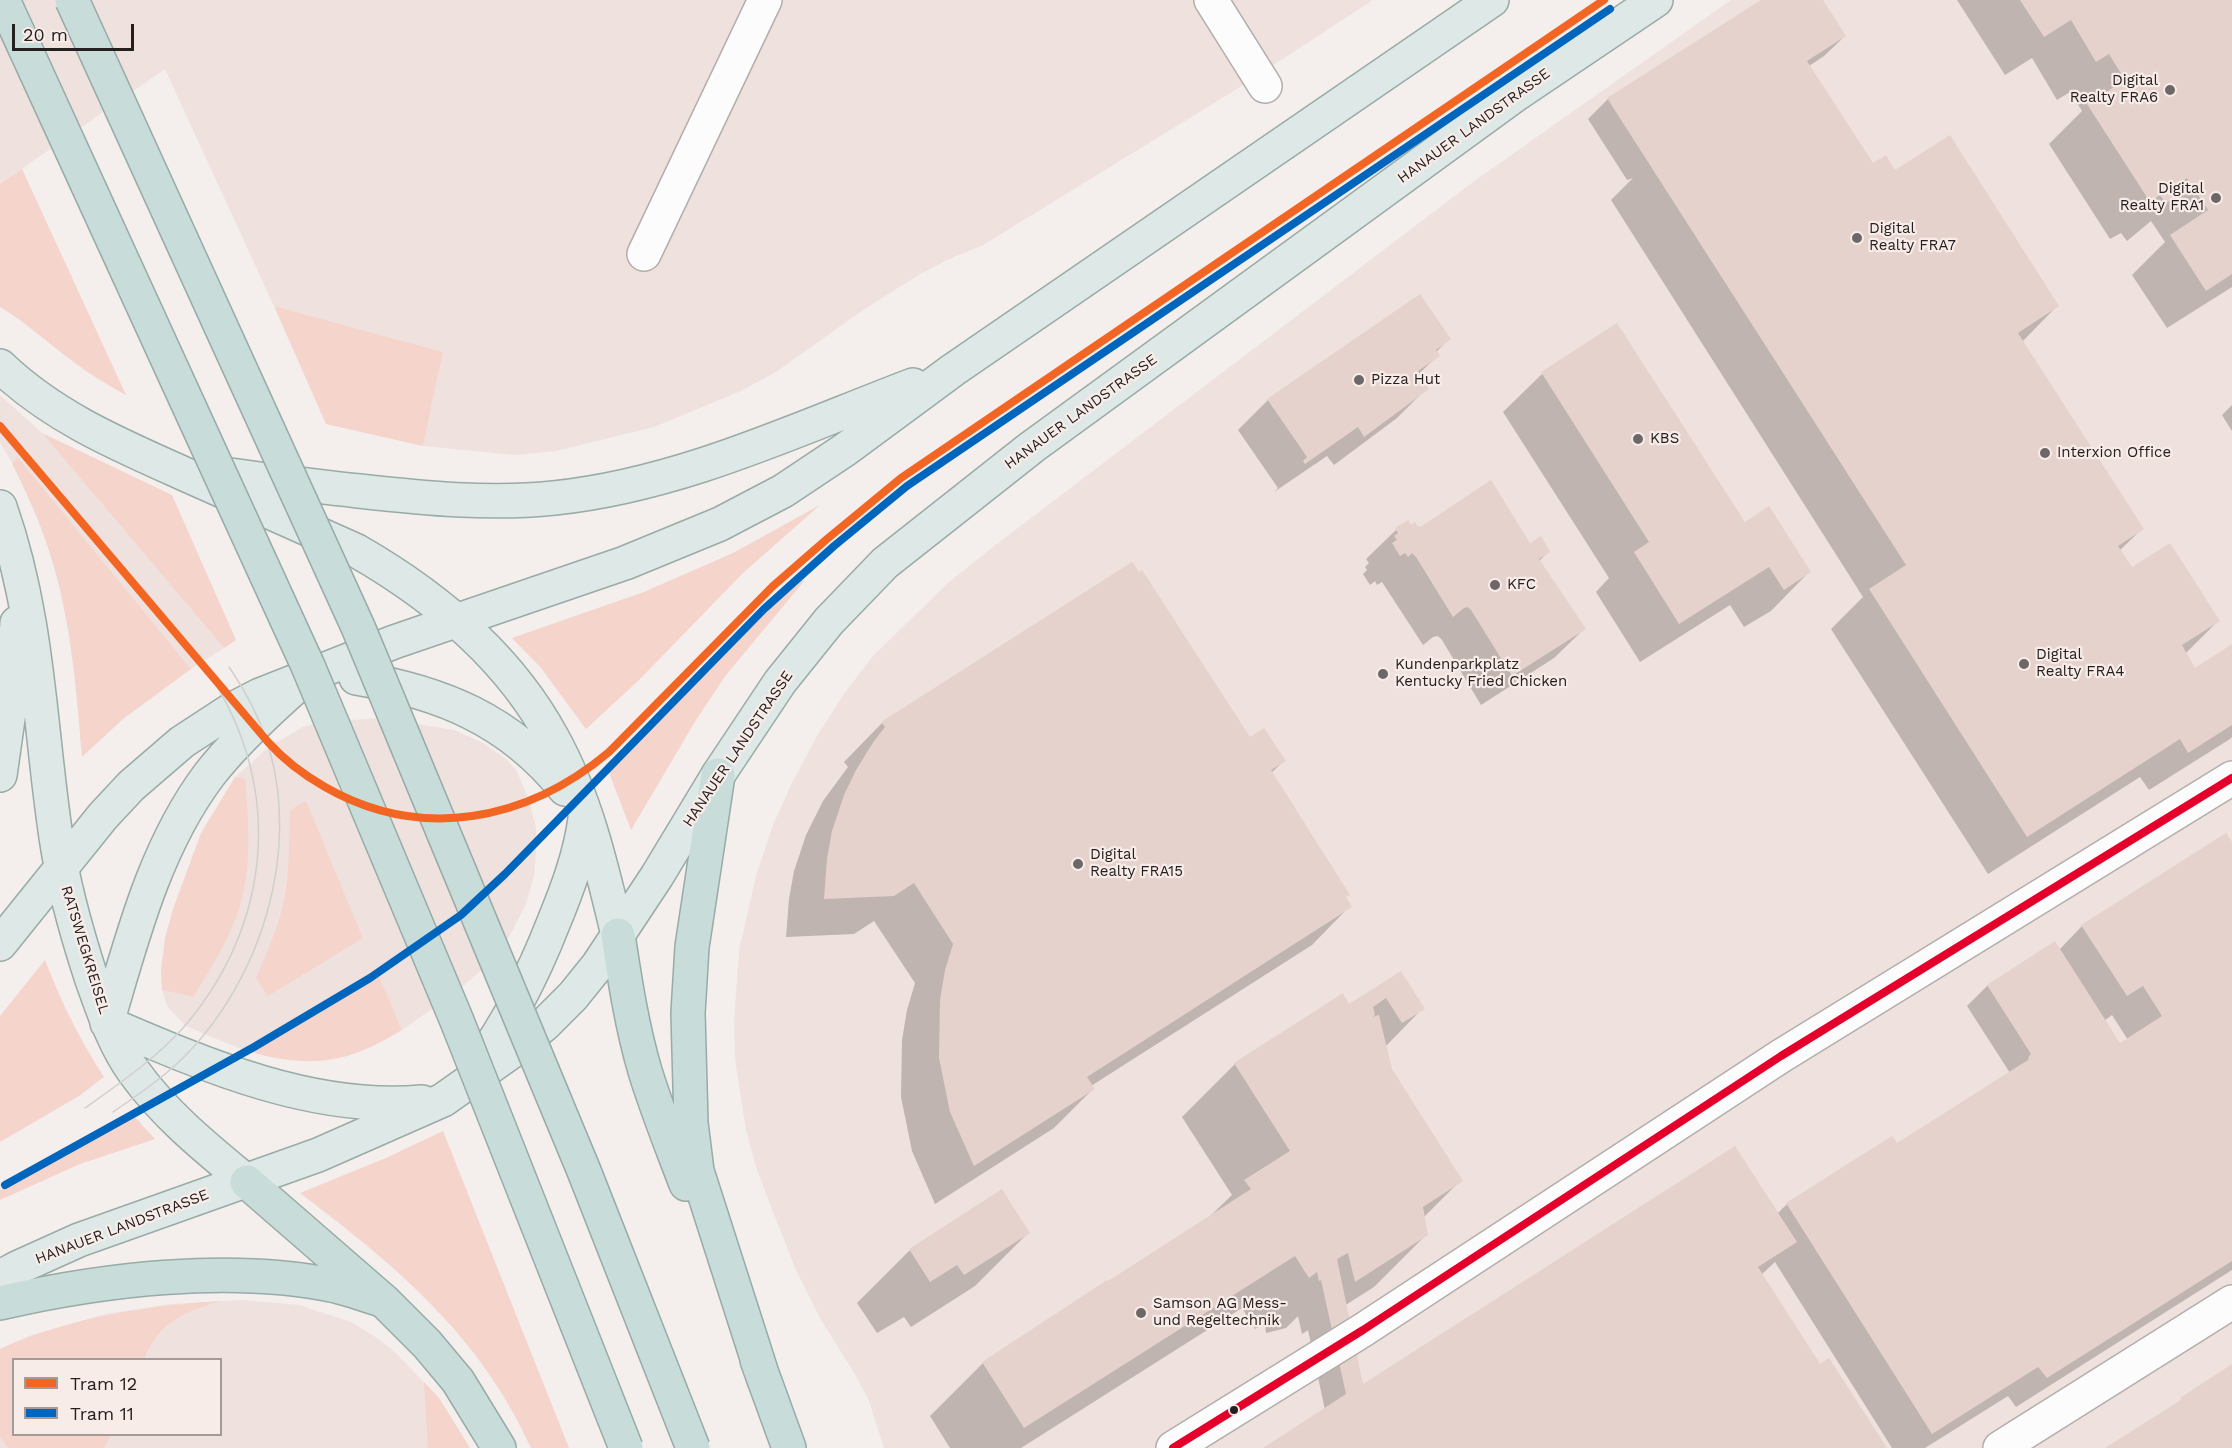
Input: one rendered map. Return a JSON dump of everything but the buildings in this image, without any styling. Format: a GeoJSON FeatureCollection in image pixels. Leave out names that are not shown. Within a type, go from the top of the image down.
{"type":"FeatureCollection","features":[{"type":"Feature","properties":{"kind":"highway"},"geometry":{"type":"LineString","coordinates":[[3,0],[308,666],[461,1032],[626,1448]]}},
{"type":"Feature","properties":{"kind":"highway"},"geometry":{"type":"LineString","coordinates":[[72,0],[358,627],[584,1171],[693,1448]]}},
{"type":"Feature","properties":{"kind":"highway"},"geometry":{"type":"LineString","coordinates":[[718,774],[692,947],[688,1013],[691,1123],[697,1171],[764,1380]]}},
{"type":"Feature","properties":{"kind":"highway"},"geometry":{"type":"LineString","coordinates":[[618,935],[635,1029],[661,1119],[789,1448]]}},
{"type":"Feature","properties":{"kind":"highway"},"geometry":{"type":"LineString","coordinates":[[247,1182],[384,1301],[427,1344],[458,1381],[499,1448]]}},
{"type":"Feature","properties":{"kind":"highway"},"geometry":{"type":"LineString","coordinates":[[0,1303],[34,1295],[107,1284],[217,1276],[285,1278],[337,1286],[384,1301]]}},
{"type":"Feature","properties":{"kind":"main road"},"geometry":{"type":"LineString","coordinates":[[456,619],[614,567],[720,524],[783,491],[846,449],[953,370],[1492,0]]}},
{"type":"Feature","properties":{"kind":"main road","name":"HANAUER LANDSTRASSE"},"geometry":{"type":"LineString","coordinates":[[618,935],[657,876],[718,774],[780,682],[830,621],[885,563],[1042,440],[1518,93],[1656,0]]}},
{"type":"Feature","properties":{"kind":"main road"},"geometry":{"type":"LineString","coordinates":[[0,366],[22,388],[59,414],[112,442],[357,551],[392,572],[456,619],[484,646],[535,710],[552,737],[586,816],[599,855],[618,935],[579,988],[545,1024],[453,1094],[318,1155],[247,1182]]}},
{"type":"Feature","properties":{"kind":"main road"},"geometry":{"type":"LineString","coordinates":[[112,442],[206,471],[269,481],[428,499],[489,501],[555,498],[668,475],[745,451],[953,370]]}},
{"type":"Feature","properties":{"kind":"main road"},"geometry":{"type":"LineString","coordinates":[[0,507],[20,570],[36,662],[61,867],[0,944]]}},
{"type":"Feature","properties":{"kind":"main road"},"geometry":{"type":"LineString","coordinates":[[0,775],[16,646],[20,570]]}},
{"type":"Feature","properties":{"kind":"main road","name":"RATSWEGKREISEL"},"geometry":{"type":"LineString","coordinates":[[247,1182],[185,1131],[150,1092],[120,1050],[107,1023],[73,920],[61,867],[131,786],[182,742],[238,706],[310,675],[456,619]]}},
{"type":"Feature","properties":{"kind":"main road"},"geometry":{"type":"LineString","coordinates":[[107,1023],[194,1059],[302,1092],[337,1099],[400,1104],[453,1094],[510,1017],[534,972],[578,860],[586,816],[534,754],[499,727],[468,710],[393,684],[310,675]]}},
{"type":"Feature","properties":{"kind":"main road","name":"RATSWEGKREISEL"},"geometry":{"type":"LineString","coordinates":[[107,1023],[150,886],[176,828],[197,793],[220,762],[264,716],[310,675]]}},
{"type":"Feature","properties":{"kind":"main road","name":"HANAUER LANDSTRASSE"},"geometry":{"type":"LineString","coordinates":[[0,1277],[79,1240],[247,1182]]}},
{"type":"Feature","properties":{"kind":"street"},"geometry":{"type":"LineString","coordinates":[[644,254],[765,0]]}},
{"type":"Feature","properties":{"kind":"street"},"geometry":{"type":"LineString","coordinates":[[1211,0],[1265,86]]}},
{"type":"Feature","properties":{"kind":"street"},"geometry":{"type":"LineString","coordinates":[[1173,1448],[1363,1330],[1780,1056],[2231,780]]}},
{"type":"Feature","properties":{"kind":"street"},"geometry":{"type":"LineString","coordinates":[[2000,1448],[2232,1302]]}},
{"type":"Feature","properties":{"kind":"shaded area"},"geometry":{"type":"Polygon","coordinates":[[[0,0],[1373,0],[1232,92],[983,245],[920,274],[863,310],[776,372],[741,391],[654,427],[556,451],[515,455],[423,446],[443,352],[274,306],[165,69],[0,184],[0,0]]]}},
{"type":"Feature","properties":{"kind":"shaded area"},"geometry":{"type":"Polygon","coordinates":[[[1731,0],[2232,0],[2232,1448],[884,1448],[869,1401],[820,1318],[796,1270],[770,1204],[757,1170],[746,1130],[735,1059],[734,1021],[739,951],[756,876],[773,825],[817,736],[844,694],[873,656],[948,583],[1473,182],[1731,0]]]}},
{"type":"Feature","properties":{"kind":"shaded area"},"geometry":{"type":"Polygon","coordinates":[[[22,169],[126,395],[81,367],[0,307],[0,184],[22,169]]]}},
{"type":"Feature","properties":{"kind":"shaded area"},"geometry":{"type":"Polygon","coordinates":[[[274,306],[443,352],[423,446],[326,424],[274,306]]]}},
{"type":"Feature","properties":{"kind":"shaded area"},"geometry":{"type":"Polygon","coordinates":[[[0,395],[42,433],[224,648],[191,669],[18,459],[12,463],[0,442],[0,395]]]}},
{"type":"Feature","properties":{"kind":"shaded area"},"geometry":{"type":"Polygon","coordinates":[[[42,433],[172,495],[236,640],[224,648],[42,433]]]}},
{"type":"Feature","properties":{"kind":"shaded area"},"geometry":{"type":"Polygon","coordinates":[[[18,458],[191,669],[123,719],[82,757],[66,619],[54,565],[30,501],[12,463],[18,458]]]}},
{"type":"Feature","properties":{"kind":"shaded area"},"geometry":{"type":"Polygon","coordinates":[[[820,505],[743,573],[639,680],[586,729],[541,668],[512,638],[644,592],[733,553],[820,505]]]}},
{"type":"Feature","properties":{"kind":"shaded area"},"geometry":{"type":"Polygon","coordinates":[[[805,580],[726,675],[696,720],[631,830],[608,770],[757,616],[789,586],[805,580]]]}},
{"type":"Feature","properties":{"kind":"shaded area"},"geometry":{"type":"Polygon","coordinates":[[[381,718],[454,730],[483,743],[507,760],[516,770],[529,800],[536,828],[534,876],[526,904],[509,937],[484,968],[456,992],[402,1030],[377,971],[247,1051],[185,1025],[167,1006],[162,990],[193,997],[245,780],[235,777],[269,747],[303,727],[324,722],[381,718]],[[306,802],[289,862],[283,903],[272,940],[363,938],[306,802]]]}},
{"type":"Feature","properties":{"kind":"shaded area"},"geometry":{"type":"Polygon","coordinates":[[[235,777],[245,779],[248,839],[247,869],[238,911],[221,949],[193,997],[162,990],[161,970],[165,938],[173,909],[201,833],[235,777]]]}},
{"type":"Feature","properties":{"kind":"shaded area"},"geometry":{"type":"Polygon","coordinates":[[[306,801],[363,938],[268,996],[256,978],[283,903],[288,868],[290,810],[306,801]]]}},
{"type":"Feature","properties":{"kind":"shaded area"},"geometry":{"type":"Polygon","coordinates":[[[45,960],[72,1020],[104,1077],[79,1096],[0,1142],[0,1016],[45,960]]]}},
{"type":"Feature","properties":{"kind":"shaded area"},"geometry":{"type":"Polygon","coordinates":[[[377,971],[402,1030],[363,1050],[328,1060],[290,1060],[247,1051],[377,971]]]}},
{"type":"Feature","properties":{"kind":"shaded area"},"geometry":{"type":"Polygon","coordinates":[[[133,1115],[155,1139],[80,1164],[0,1200],[0,1190],[133,1115]]]}},
{"type":"Feature","properties":{"kind":"shaded area"},"geometry":{"type":"Polygon","coordinates":[[[443,1131],[569,1448],[531,1448],[487,1371],[461,1337],[402,1276],[300,1193],[386,1158],[443,1131]]]}},
{"type":"Feature","properties":{"kind":"shaded area"},"geometry":{"type":"Polygon","coordinates":[[[242,1300],[299,1305],[351,1322],[394,1351],[439,1398],[470,1448],[0,1448],[0,1349],[29,1336],[106,1314],[170,1304],[242,1300]]]}},
{"type":"Feature","properties":{"kind":"shaded area"},"geometry":{"type":"Polygon","coordinates":[[[221,1301],[195,1309],[174,1320],[157,1335],[144,1358],[12,1358],[12,1436],[110,1436],[104,1448],[8,1448],[0,1437],[0,1349],[81,1321],[164,1306],[221,1301]]]}},
{"type":"Feature","properties":{"kind":"shaded area"},"geometry":{"type":"Polygon","coordinates":[[[424,1382],[439,1398],[470,1448],[428,1448],[424,1382]]]}},
{"type":"Feature","properties":{"kind":"tram line","name":"12"},"geometry":{"type":"LineString","coordinates":[[0,426],[268,742],[295,767],[325,787],[361,804],[398,814],[435,818],[472,816],[508,808],[544,794],[577,776],[609,752],[773,586],[901,478],[1604,0]]}},
{"type":"Feature","properties":{"kind":"tram line","name":"11"},"geometry":{"type":"LineString","coordinates":[[5,1185],[254,1047],[370,978],[461,915],[505,874],[764,609],[834,546],[907,486],[1610,9]]}},
{"type":"Feature","properties":{"kind":"tram line"},"geometry":{"type":"LineString","coordinates":[[113,1112],[177,1064],[212,1025],[235,990],[253,952],[267,912],[276,871],[280,830],[277,788],[269,748],[261,726],[247,696],[229,667]]}},
{"type":"Feature","properties":{"kind":"tram line"},"geometry":{"type":"LineString","coordinates":[[85,1108],[149,1061],[183,1028],[213,988],[235,945],[250,901],[258,856],[257,810],[250,764],[234,719],[210,675]]}},
{"type":"Feature","properties":{"kind":"transit line"},"geometry":{"type":"LineString","coordinates":[[1173,1448],[1363,1330],[1781,1056],[2232,778]]}},
{"type":"Feature","properties":{"kind":"place","name":"Digital Realty FRA6"},"geometry":{"type":"Point","coordinates":[2170,90]}},
{"type":"Feature","properties":{"kind":"place","name":"Digital Realty FRA1"},"geometry":{"type":"Point","coordinates":[2216,198]}},
{"type":"Feature","properties":{"kind":"place","name":"Digital Realty FRA7"},"geometry":{"type":"Point","coordinates":[1857,238]}},
{"type":"Feature","properties":{"kind":"place","name":"Pizza Hut"},"geometry":{"type":"Point","coordinates":[1359,380]}},
{"type":"Feature","properties":{"kind":"place","name":"KBS"},"geometry":{"type":"Point","coordinates":[1638,439]}},
{"type":"Feature","properties":{"kind":"place","name":"Interxion Office"},"geometry":{"type":"Point","coordinates":[2045,453]}},
{"type":"Feature","properties":{"kind":"place","name":"KFC"},"geometry":{"type":"Point","coordinates":[1495,585]}},
{"type":"Feature","properties":{"kind":"place","name":"Digital Realty FRA4"},"geometry":{"type":"Point","coordinates":[2024,664]}},
{"type":"Feature","properties":{"kind":"place","name":"Kundenparkplatz Kentucky Fried Chicken"},"geometry":{"type":"Point","coordinates":[1383,674]}},
{"type":"Feature","properties":{"kind":"place","name":"Digital Realty FRA15"},"geometry":{"type":"Point","coordinates":[1078,864]}},
{"type":"Feature","properties":{"kind":"place","name":"Samson AG Mess- und Regeltechnik"},"geometry":{"type":"Point","coordinates":[1141,1313]}}]}
